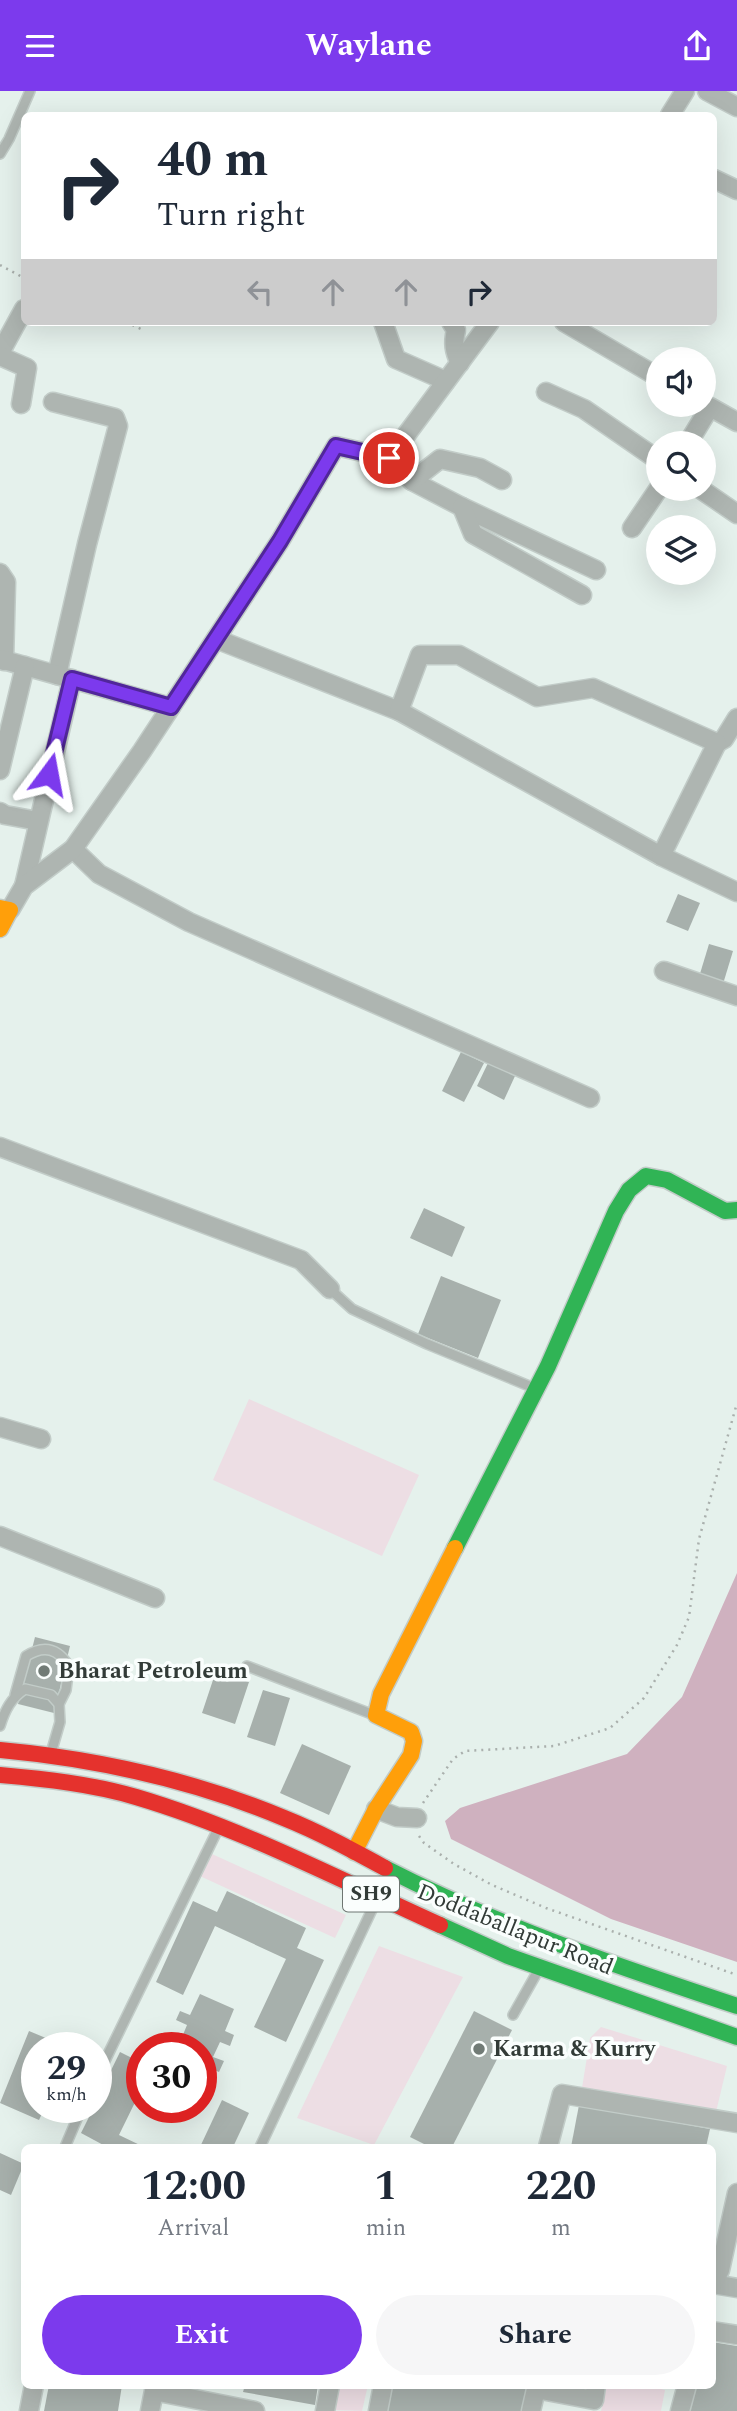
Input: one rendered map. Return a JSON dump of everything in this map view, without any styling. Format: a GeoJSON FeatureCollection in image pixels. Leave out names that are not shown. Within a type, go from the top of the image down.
{"type":"FeatureCollection","features":[{"type":"Feature","properties":{"kind":"main road"},"geometry":{"type":"LineString","coordinates":[[0,929],[5,909]]}},
{"type":"Feature","properties":{"kind":"main road"},"geometry":{"type":"LineString","coordinates":[[354,1852],[376,1809],[411,1755],[414,1741],[411,1732],[376,1715],[381,1694],[548,1366],[616,1211],[629,1190],[646,1177],[667,1180],[725,1210],[737,1210]]}},
{"type":"Feature","properties":{"kind":"main road","name":"Doddaballapur Road"},"geometry":{"type":"LineString","coordinates":[[0,1750],[50,1754],[128,1767],[229,1797],[288,1819],[448,1899],[531,1935],[737,2005]]}},
{"type":"Feature","properties":{"kind":"main road","name":"Doddaballapur Road"},"geometry":{"type":"LineString","coordinates":[[0,1775],[54,1780],[134,1796],[220,1825],[435,1925],[540,1968],[737,2037]]}},
{"type":"Feature","properties":{"kind":"street"},"geometry":{"type":"LineString","coordinates":[[672,112],[685,91]]}},
{"type":"Feature","properties":{"kind":"street"},"geometry":{"type":"LineString","coordinates":[[707,91],[737,107]]}},
{"type":"Feature","properties":{"kind":"street"},"geometry":{"type":"LineString","coordinates":[[717,180],[737,190]]}},
{"type":"Feature","properties":{"kind":"street"},"geometry":{"type":"LineString","coordinates":[[21,315],[0,355],[27,368],[21,404]]}},
{"type":"Feature","properties":{"kind":"street"},"geometry":{"type":"LineString","coordinates":[[384,326],[396,359],[446,381]]}},
{"type":"Feature","properties":{"kind":"street"},"geometry":{"type":"LineString","coordinates":[[454,326],[456,330],[454,352],[460,363]]}},
{"type":"Feature","properties":{"kind":"street"},"geometry":{"type":"LineString","coordinates":[[389,458],[487,326]]}},
{"type":"Feature","properties":{"kind":"street"},"geometry":{"type":"LineString","coordinates":[[571,326],[646,370]]}},
{"type":"Feature","properties":{"kind":"street"},"geometry":{"type":"LineString","coordinates":[[546,391],[584,409],[646,452]]}},
{"type":"Feature","properties":{"kind":"street"},"geometry":{"type":"LineString","coordinates":[[24,886],[87,544],[118,426],[115,418],[102,413],[53,402]]}},
{"type":"Feature","properties":{"kind":"street"},"geometry":{"type":"LineString","coordinates":[[716,410],[737,422]]}},
{"type":"Feature","properties":{"kind":"street"},"geometry":{"type":"LineString","coordinates":[[5,909],[24,886],[73,849],[171,707],[280,541],[336,446],[389,458],[412,481],[596,570]]}},
{"type":"Feature","properties":{"kind":"street"},"geometry":{"type":"LineString","coordinates":[[412,481],[440,459],[480,468],[502,480]]}},
{"type":"Feature","properties":{"kind":"street"},"geometry":{"type":"LineString","coordinates":[[716,500],[737,514]]}},
{"type":"Feature","properties":{"kind":"street"},"geometry":{"type":"LineString","coordinates":[[632,528],[650,501]]}},
{"type":"Feature","properties":{"kind":"street"},"geometry":{"type":"LineString","coordinates":[[462,507],[473,534],[582,595]]}},
{"type":"Feature","properties":{"kind":"street"},"geometry":{"type":"LineString","coordinates":[[0,573],[6,582],[2,660],[171,707]]}},
{"type":"Feature","properties":{"kind":"street"},"geometry":{"type":"LineString","coordinates":[[216,639],[399,711],[661,856],[737,892]]}},
{"type":"Feature","properties":{"kind":"street"},"geometry":{"type":"LineString","coordinates":[[399,711],[420,655],[459,655],[537,697],[593,688],[717,743]]}},
{"type":"Feature","properties":{"kind":"street"},"geometry":{"type":"LineString","coordinates":[[0,769],[25,666]]}},
{"type":"Feature","properties":{"kind":"street"},"geometry":{"type":"LineString","coordinates":[[661,856],[717,743],[724,739],[737,718]]}},
{"type":"Feature","properties":{"kind":"street"},"geometry":{"type":"LineString","coordinates":[[0,813],[38,821]]}},
{"type":"Feature","properties":{"kind":"street"},"geometry":{"type":"LineString","coordinates":[[73,849],[99,874],[189,922],[590,1098]]}},
{"type":"Feature","properties":{"kind":"street"},"geometry":{"type":"LineString","coordinates":[[664,971],[737,996]]}},
{"type":"Feature","properties":{"kind":"street"},"geometry":{"type":"LineString","coordinates":[[0,1147],[301,1260],[330,1289]]}},
{"type":"Feature","properties":{"kind":"street"},"geometry":{"type":"LineString","coordinates":[[0,1427],[41,1439]]}},
{"type":"Feature","properties":{"kind":"street"},"geometry":{"type":"LineString","coordinates":[[0,1536],[155,1598]]}},
{"type":"Feature","properties":{"kind":"street"},"geometry":{"type":"LineString","coordinates":[[376,1809],[397,1817],[417,1818]]}},
{"type":"Feature","properties":{"kind":"street"},"geometry":{"type":"LineString","coordinates":[[549,2144],[562,2094],[737,2123]]}},
{"type":"Feature","properties":{"kind":"street"},"geometry":{"type":"LineString","coordinates":[[716,2270],[737,2193]]}},
{"type":"Feature","properties":{"kind":"street"},"geometry":{"type":"LineString","coordinates":[[716,2278],[737,2288]]}},
{"type":"Feature","properties":{"kind":"street"},"geometry":{"type":"LineString","coordinates":[[716,2332],[737,2335]]}},
{"type":"Feature","properties":{"kind":"street"},"geometry":{"type":"LineString","coordinates":[[29,2411],[33,2389]]}},
{"type":"Feature","properties":{"kind":"street"},"geometry":{"type":"LineString","coordinates":[[325,2411],[329,2389]]}},
{"type":"Feature","properties":{"kind":"street"},"geometry":{"type":"LineString","coordinates":[[378,2411],[382,2389]]}},
{"type":"Feature","properties":{"kind":"street"},"geometry":{"type":"LineString","coordinates":[[531,2411],[536,2389],[594,2400],[595,2389]]}},
{"type":"Feature","properties":{"kind":"street"},"geometry":{"type":"LineString","coordinates":[[680,2411],[686,2389]]}},
{"type":"Feature","properties":{"kind":"street"},"geometry":{"type":"LineString","coordinates":[[150,2411],[154,2391]]}},
{"type":"Feature","properties":{"kind":"street"},"geometry":{"type":"LineString","coordinates":[[140,2411],[144,2396],[154,2391],[192,2405],[255,2411]]}},
{"type":"Feature","properties":{"kind":"lane"},"geometry":{"type":"LineString","coordinates":[[0,154],[30,91]]}},
{"type":"Feature","properties":{"kind":"lane"},"geometry":{"type":"LineString","coordinates":[[330,1289],[352,1309],[427,1344],[536,1389]]}},
{"type":"Feature","properties":{"kind":"lane"},"geometry":{"type":"LineString","coordinates":[[0,1726],[15,1695],[26,1656],[36,1650],[60,1653],[69,1666],[66,1690],[59,1704],[60,1722],[50,1754]]}},
{"type":"Feature","properties":{"kind":"lane"},"geometry":{"type":"LineString","coordinates":[[247,1666],[376,1715]]}},
{"type":"Feature","properties":{"kind":"lane"},"geometry":{"type":"LineString","coordinates":[[15,1695],[25,1689],[51,1695],[59,1704]]}},
{"type":"Feature","properties":{"kind":"lane"},"geometry":{"type":"LineString","coordinates":[[112,2046],[220,1825]]}},
{"type":"Feature","properties":{"kind":"lane"},"geometry":{"type":"LineString","coordinates":[[261,2144],[378,1897]]}},
{"type":"Feature","properties":{"kind":"lane"},"geometry":{"type":"LineString","coordinates":[[513,2015],[540,1968]]}},
{"type":"Feature","properties":{"kind":"lane"},"geometry":{"type":"LineString","coordinates":[[66,2144],[75,2123]]}},
{"type":"Feature","properties":{"kind":"path"},"geometry":{"type":"LineString","coordinates":[[0,265],[21,276]]}},
{"type":"Feature","properties":{"kind":"path"},"geometry":{"type":"LineString","coordinates":[[135,326],[141,329]]}},
{"type":"Feature","properties":{"kind":"path"},"geometry":{"type":"LineString","coordinates":[[737,1402],[699,1539],[688,1617],[677,1646],[643,1697],[610,1728],[554,1746],[465,1752],[453,1759],[420,1807],[417,1818],[417,1832],[424,1843],[454,1864],[492,1885],[546,1908],[737,1975]]}},
{"type":"Feature","properties":{"kind":"shaded area"},"geometry":{"type":"Polygon","coordinates":[[[249,1399],[419,1475],[382,1556],[213,1480],[249,1399]]]}},
{"type":"Feature","properties":{"kind":"shaded area"},"geometry":{"type":"Polygon","coordinates":[[[737,1573],[737,1962],[611,1919],[451,1839],[445,1821],[460,1808],[627,1754],[682,1697],[737,1573]]]}},
{"type":"Feature","properties":{"kind":"shaded area"},"geometry":{"type":"Polygon","coordinates":[[[201,1849],[346,1915],[335,1938],[191,1872],[201,1849]]]}},
{"type":"Feature","properties":{"kind":"shaded area"},"geometry":{"type":"Polygon","coordinates":[[[379,1946],[463,1977],[375,2144],[297,2118],[379,1946]]]}},
{"type":"Feature","properties":{"kind":"shaded area"},"geometry":{"type":"Polygon","coordinates":[[[601,2027],[727,2066],[716,2112],[582,2088],[590,2038],[601,2027]]]}},
{"type":"Feature","properties":{"kind":"shaded area"},"geometry":{"type":"Polygon","coordinates":[[[337,2389],[367,2389],[362,2411],[333,2410],[337,2389]]]}},
{"type":"Feature","properties":{"kind":"shaded area"},"geometry":{"type":"Polygon","coordinates":[[[606,2389],[665,2390],[661,2411],[601,2411],[606,2389]]]}},
{"type":"Feature","properties":{"kind":"building"},"geometry":{"type":"Polygon","coordinates":[[[678,894],[700,903],[688,931],[666,922],[678,894]]]}},
{"type":"Feature","properties":{"kind":"building"},"geometry":{"type":"Polygon","coordinates":[[[709,944],[733,951],[723,984],[699,977],[709,944]]]}},
{"type":"Feature","properties":{"kind":"building"},"geometry":{"type":"Polygon","coordinates":[[[461,1052],[484,1063],[464,1102],[442,1091],[461,1052]]]}},
{"type":"Feature","properties":{"kind":"building"},"geometry":{"type":"Polygon","coordinates":[[[488,1063],[515,1076],[504,1100],[477,1086],[488,1063]]]}},
{"type":"Feature","properties":{"kind":"building"},"geometry":{"type":"Polygon","coordinates":[[[424,1208],[465,1227],[452,1257],[410,1238],[424,1208]]]}},
{"type":"Feature","properties":{"kind":"building"},"geometry":{"type":"Polygon","coordinates":[[[441,1276],[501,1300],[478,1358],[418,1334],[441,1276]]]}},
{"type":"Feature","properties":{"kind":"building"},"geometry":{"type":"Polygon","coordinates":[[[35,1637],[70,1646],[54,1713],[18,1704],[35,1637]]]}},
{"type":"Feature","properties":{"kind":"building"},"geometry":{"type":"Polygon","coordinates":[[[216,1671],[249,1682],[235,1724],[202,1713],[216,1671]]]}},
{"type":"Feature","properties":{"kind":"building"},"geometry":{"type":"Polygon","coordinates":[[[263,1690],[290,1698],[275,1746],[247,1737],[263,1690]]]}},
{"type":"Feature","properties":{"kind":"building"},"geometry":{"type":"Polygon","coordinates":[[[302,1744],[351,1766],[329,1815],[280,1793],[302,1744]]]}},
{"type":"Feature","properties":{"kind":"building"},"geometry":{"type":"Polygon","coordinates":[[[227,1891],[306,1928],[297,1948],[324,1960],[286,2042],[254,2027],[286,1959],[215,1926],[183,1995],[156,1982],[193,1901],[217,1912],[227,1891]]]}},
{"type":"Feature","properties":{"kind":"building"},"geometry":{"type":"Polygon","coordinates":[[[200,1994],[234,2009],[225,2031],[234,2035],[230,2046],[220,2042],[217,2048],[217,2032],[184,2032],[187,2025],[176,2020],[180,2011],[190,2015],[200,1994]]]}},
{"type":"Feature","properties":{"kind":"building"},"geometry":{"type":"Polygon","coordinates":[[[474,2011],[512,2030],[454,2144],[424,2144],[410,2137],[474,2011]]]}},
{"type":"Feature","properties":{"kind":"building"},"geometry":{"type":"Polygon","coordinates":[[[21,2051],[21,2112],[0,2103],[21,2051]]]}},
{"type":"Feature","properties":{"kind":"building"},"geometry":{"type":"Polygon","coordinates":[[[120,2052],[126,2055],[126,2121],[119,2135],[138,2144],[101,2144],[81,2133],[86,2123],[112,2123],[112,2068],[120,2052]]]}},
{"type":"Feature","properties":{"kind":"building"},"geometry":{"type":"Polygon","coordinates":[[[217,2058],[224,2061],[219,2072],[217,2071],[217,2058]]]}},
{"type":"Feature","properties":{"kind":"building"},"geometry":{"type":"Polygon","coordinates":[[[222,2100],[249,2113],[234,2144],[201,2144],[211,2123],[217,2123],[217,2111],[222,2100]]]}},
{"type":"Feature","properties":{"kind":"building"},"geometry":{"type":"Polygon","coordinates":[[[579,2105],[710,2129],[707,2144],[572,2144],[579,2105]]]}},
{"type":"Feature","properties":{"kind":"building"},"geometry":{"type":"Polygon","coordinates":[[[0,2153],[21,2163],[21,2171],[11,2195],[0,2190],[0,2153]]]}},
{"type":"Feature","properties":{"kind":"building"},"geometry":{"type":"Polygon","coordinates":[[[716,2343],[737,2346],[737,2411],[689,2411],[693,2389],[716,2389],[716,2343]]]}},
{"type":"Feature","properties":{"kind":"building"},"geometry":{"type":"Polygon","coordinates":[[[48,2389],[121,2389],[118,2411],[44,2411],[48,2389]]]}},
{"type":"Feature","properties":{"kind":"building"},"geometry":{"type":"Polygon","coordinates":[[[244,2389],[317,2389],[315,2405],[243,2392],[244,2389]]]}},
{"type":"Feature","properties":{"kind":"building"},"geometry":{"type":"Polygon","coordinates":[[[392,2389],[527,2389],[523,2411],[388,2411],[392,2389]]]}},
{"type":"Feature","properties":{"kind":"traffic: fast"},"geometry":{"type":"LineString","coordinates":[[455,1548],[548,1366],[616,1211],[629,1190],[646,1176],[667,1180],[725,1211],[737,1210]]}},
{"type":"Feature","properties":{"kind":"traffic: fast"},"geometry":{"type":"LineString","coordinates":[[385,1868],[514,1927],[737,2006]]}},
{"type":"Feature","properties":{"kind":"traffic: fast"},"geometry":{"type":"LineString","coordinates":[[440,1925],[508,1956],[737,2037]]}},
{"type":"Feature","properties":{"kind":"traffic: slow"},"geometry":{"type":"LineString","coordinates":[[0,908],[10,910],[0,929]]}},
{"type":"Feature","properties":{"kind":"traffic: slow"},"geometry":{"type":"LineString","coordinates":[[354,1852],[376,1809],[411,1755],[414,1741],[411,1732],[376,1715],[381,1694],[455,1548]]}},
{"type":"Feature","properties":{"kind":"traffic: jam"},"geometry":{"type":"LineString","coordinates":[[0,1750],[109,1765],[180,1782],[297,1823],[385,1868]]}},
{"type":"Feature","properties":{"kind":"traffic: jam"},"geometry":{"type":"LineString","coordinates":[[0,1775],[103,1789],[175,1810],[290,1856],[440,1925]]}},
{"type":"Feature","properties":{"kind":"place","name":"Bharat Petroleum"},"geometry":{"type":"Point","coordinates":[44,1671]}},
{"type":"Feature","properties":{"kind":"place","name":"Karma & Kurry"},"geometry":{"type":"Point","coordinates":[479,2049]}},
{"type":"Feature","properties":{"kind":"route"},"geometry":{"type":"LineString","coordinates":[[49,774],[72,679],[171,707],[280,541],[336,446],[389,458]]}}]}
